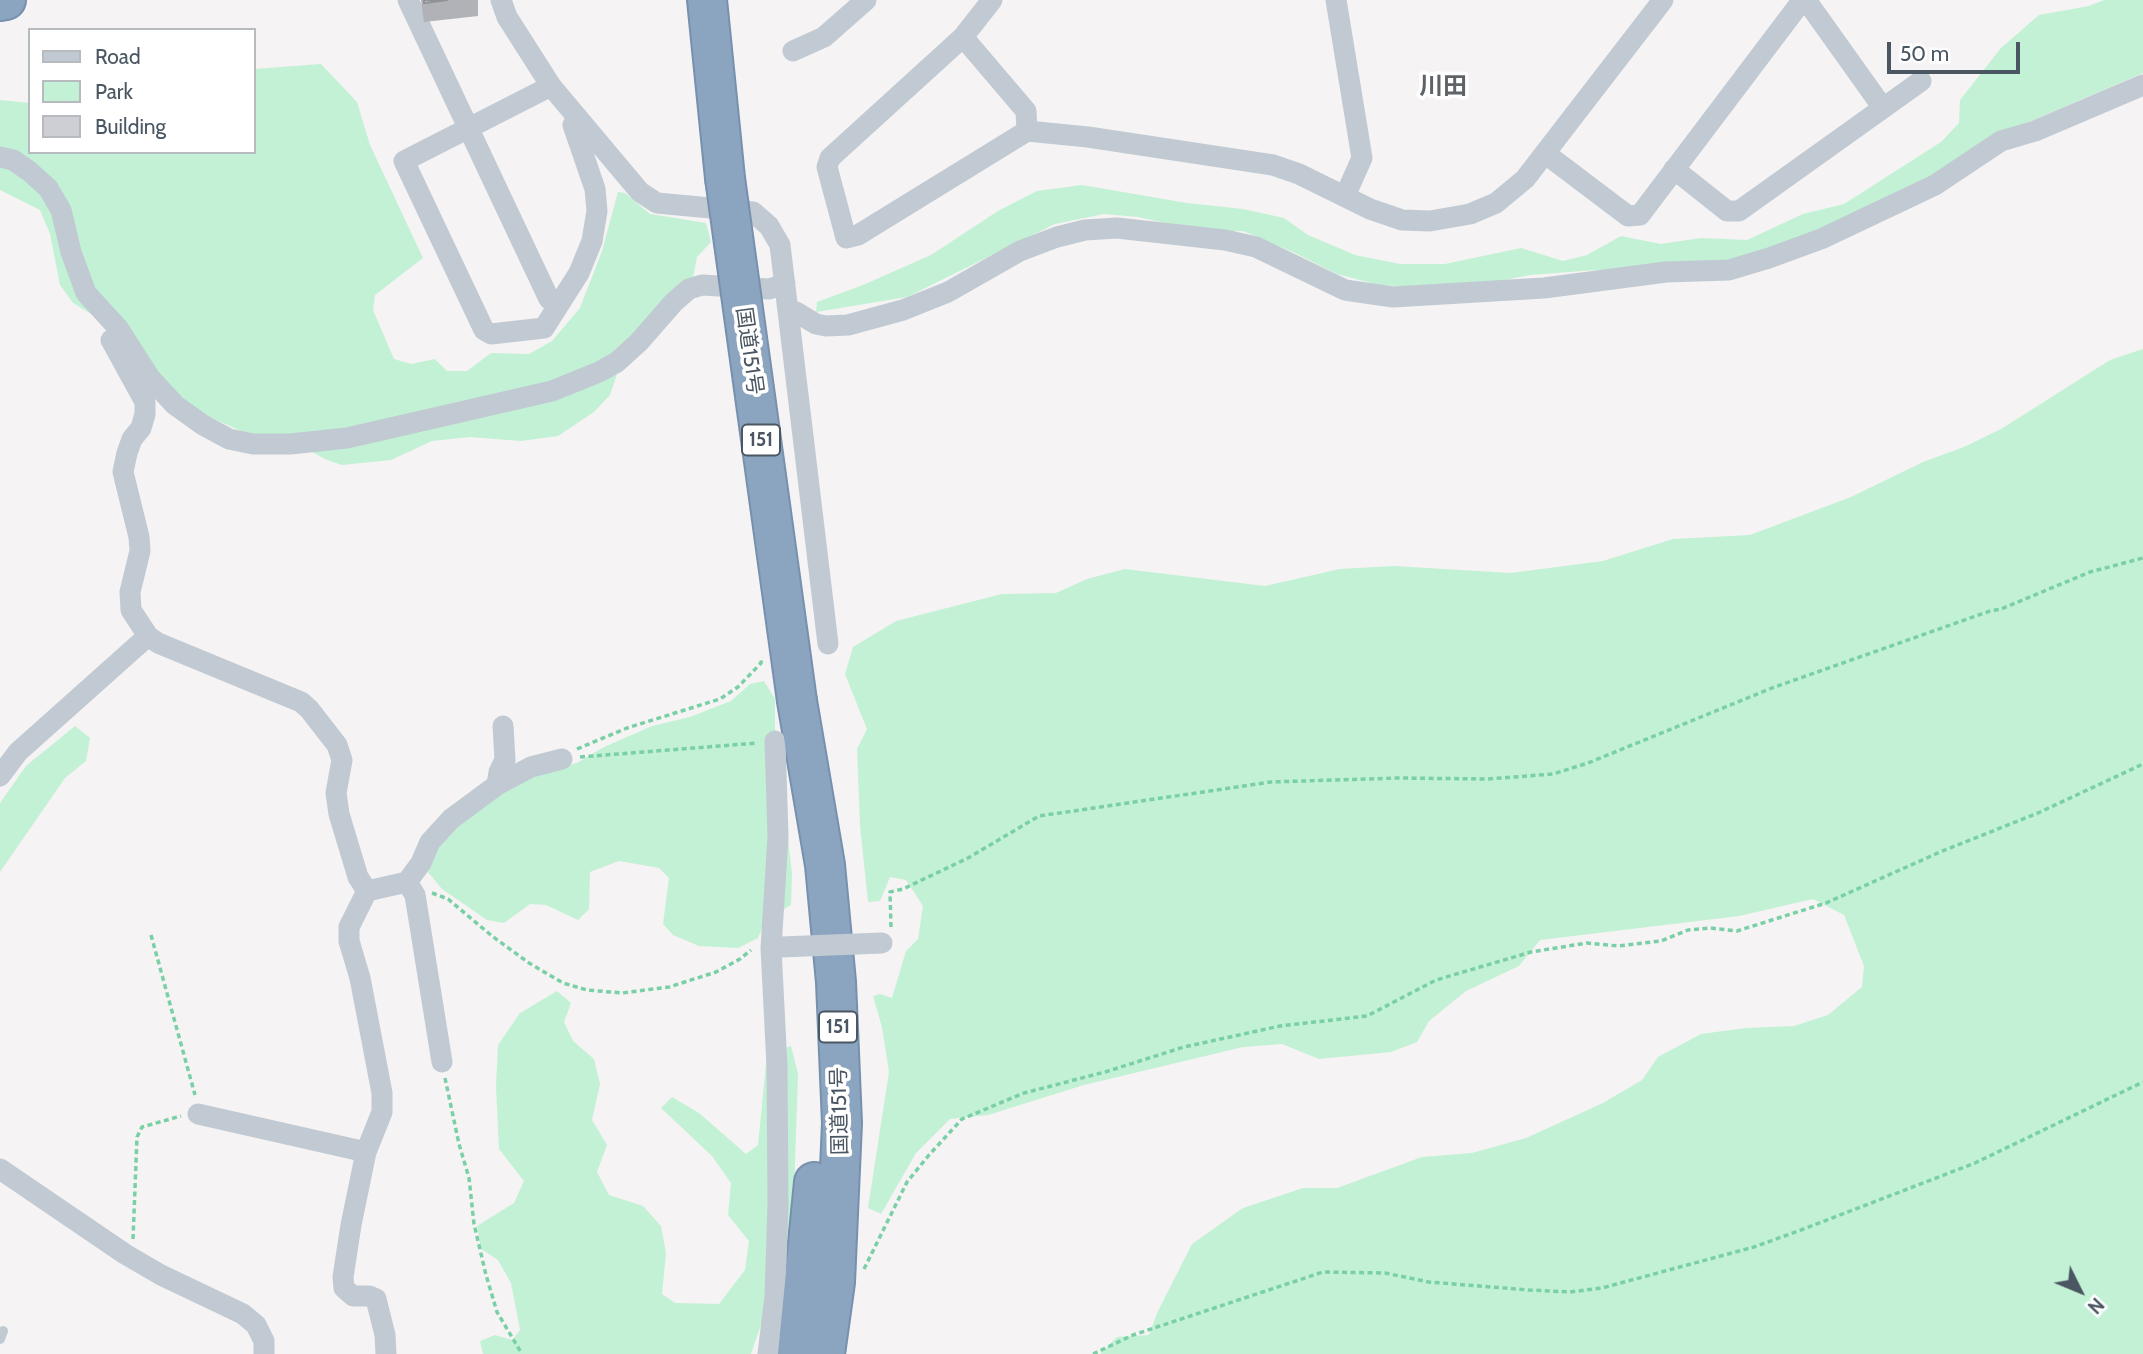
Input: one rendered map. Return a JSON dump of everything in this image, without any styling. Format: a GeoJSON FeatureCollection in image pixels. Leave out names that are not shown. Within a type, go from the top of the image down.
{"type":"FeatureCollection","features":[{"type":"Feature","properties":{"kind":"highway"},"geometry":{"type":"LineString","coordinates":[[0,1],[6,0]]}},
{"type":"Feature","properties":{"kind":"highway","name":"国道151号"},"geometry":{"type":"LineString","coordinates":[[707,0],[725,178],[797,701],[825,866],[836,982],[842,1123],[835,1282],[825,1354]]}},
{"type":"Feature","properties":{"kind":"highway","name":"国道151号"},"geometry":{"type":"LineString","coordinates":[[797,701],[814,867],[820,980],[813,1202],[797,1354]]}},
{"type":"Feature","properties":{"kind":"street"},"geometry":{"type":"LineString","coordinates":[[408,0],[549,299],[559,304]]}},
{"type":"Feature","properties":{"kind":"street"},"geometry":{"type":"LineString","coordinates":[[501,0],[507,17],[551,86],[640,192],[657,203],[753,212],[769,226],[780,245],[828,644]]}},
{"type":"Feature","properties":{"kind":"street"},"geometry":{"type":"LineString","coordinates":[[793,51],[824,37],[866,0]]}},
{"type":"Feature","properties":{"kind":"street"},"geometry":{"type":"LineString","coordinates":[[992,0],[962,37],[830,158],[827,167],[846,237],[858,235],[1027,131],[1088,137],[1273,165],[1299,174],[1370,209],[1402,220],[1430,221],[1470,214],[1496,203],[1525,180],[1662,0]]}},
{"type":"Feature","properties":{"kind":"street"},"geometry":{"type":"LineString","coordinates":[[1335,0],[1362,158],[1345,196]]}},
{"type":"Feature","properties":{"kind":"street"},"geometry":{"type":"LineString","coordinates":[[1546,154],[1628,216],[1640,215],[1798,6],[1807,0],[1883,107]]}},
{"type":"Feature","properties":{"kind":"street"},"geometry":{"type":"LineString","coordinates":[[962,37],[1026,111],[1027,131]]}},
{"type":"Feature","properties":{"kind":"street"},"geometry":{"type":"LineString","coordinates":[[1675,169],[1727,211],[1739,211],[1921,81]]}},
{"type":"Feature","properties":{"kind":"street"},"geometry":{"type":"LineString","coordinates":[[788,311],[826,326],[848,324],[892,313],[948,292],[1020,251],[1057,237],[1085,230],[1117,228],[1225,240],[1256,247],[1345,290],[1393,297],[1544,288],[1666,272],[1729,270],[1821,239],[1935,185],[2001,141],[2035,131],[2143,85]]}},
{"type":"Feature","properties":{"kind":"street"},"geometry":{"type":"LineString","coordinates":[[551,86],[404,161],[484,330],[491,334],[544,328],[579,272],[592,241],[597,211],[595,189],[573,125],[576,117]]}},
{"type":"Feature","properties":{"kind":"street"},"geometry":{"type":"LineString","coordinates":[[0,157],[13,160],[48,188],[61,210],[71,252],[86,293],[118,328],[149,378],[175,404],[203,425],[229,439],[253,444],[347,439],[552,391],[617,362],[689,289],[702,285],[769,289],[785,284]]}},
{"type":"Feature","properties":{"kind":"street"},"geometry":{"type":"LineString","coordinates":[[106,315],[105,326],[115,351],[145,402],[141,428],[132,439],[123,472],[140,551],[130,592],[131,610],[148,636],[158,643],[301,702],[328,730],[340,753],[341,771],[336,793],[339,814],[358,877],[367,891]]}},
{"type":"Feature","properties":{"kind":"street"},"geometry":{"type":"LineString","coordinates":[[0,776],[26,745],[148,636]]}},
{"type":"Feature","properties":{"kind":"street"},"geometry":{"type":"LineString","coordinates":[[497,785],[505,760],[503,726]]}},
{"type":"Feature","properties":{"kind":"street"},"geometry":{"type":"LineString","coordinates":[[768,1354],[775,1296],[778,1204],[777,1066],[768,948],[778,836],[775,741]]}},
{"type":"Feature","properties":{"kind":"street"},"geometry":{"type":"LineString","coordinates":[[386,1354],[385,1335],[376,1299],[353,1296],[344,1288],[343,1277],[366,1152],[382,1112],[382,1093],[360,978],[349,941],[349,928],[367,891],[410,878],[430,842],[451,819],[497,785],[531,767],[562,759]]}},
{"type":"Feature","properties":{"kind":"street"},"geometry":{"type":"LineString","coordinates":[[410,878],[442,1062]]}},
{"type":"Feature","properties":{"kind":"street"},"geometry":{"type":"LineString","coordinates":[[768,948],[882,943]]}},
{"type":"Feature","properties":{"kind":"street"},"geometry":{"type":"LineString","coordinates":[[198,1114],[366,1152]]}},
{"type":"Feature","properties":{"kind":"street"},"geometry":{"type":"LineString","coordinates":[[0,1169],[125,1254],[192,1291],[243,1314],[256,1325],[264,1341],[264,1354]]}},
{"type":"Feature","properties":{"kind":"path"},"geometry":{"type":"LineString","coordinates":[[882,943],[891,942],[890,892],[903,889],[968,858],[1038,816],[1271,782],[1398,778],[1488,779],[1553,774],[1588,763],[1772,688],[2001,609],[2091,572],[2143,558]]}},
{"type":"Feature","properties":{"kind":"path"},"geometry":{"type":"LineString","coordinates":[[562,759],[581,747],[626,728],[720,699],[738,687],[761,663],[763,653]]}},
{"type":"Feature","properties":{"kind":"path"},"geometry":{"type":"LineString","coordinates":[[562,759],[775,741]]}},
{"type":"Feature","properties":{"kind":"path"},"geometry":{"type":"LineString","coordinates":[[863,1270],[907,1182],[929,1155],[962,1119],[1024,1093],[1208,1042],[1280,1026],[1367,1016],[1436,980],[1531,952],[1587,943],[1618,946],[1661,941],[1688,930],[1710,928],[1737,931],[1826,904],[1940,852],[2038,813],[2143,764]]}},
{"type":"Feature","properties":{"kind":"path"},"geometry":{"type":"LineString","coordinates":[[410,878],[432,893],[448,899],[529,963],[563,983],[587,990],[622,993],[669,987],[716,972],[768,948]]}},
{"type":"Feature","properties":{"kind":"path"},"geometry":{"type":"LineString","coordinates":[[125,1254],[133,1242],[137,1137],[142,1127],[184,1115],[198,1114],[198,1105],[151,935]]}},
{"type":"Feature","properties":{"kind":"path"},"geometry":{"type":"LineString","coordinates":[[442,1062],[469,1178],[474,1224],[486,1275],[497,1312],[522,1354]]}},
{"type":"Feature","properties":{"kind":"path"},"geometry":{"type":"LineString","coordinates":[[1093,1354],[1133,1335],[1323,1272],[1385,1273],[1429,1282],[1529,1290],[1570,1292],[1602,1287],[1754,1247],[1801,1230],[1975,1163],[2143,1082]]}},
{"type":"Feature","properties":{"kind":"green space"},"geometry":{"type":"Polygon","coordinates":[[[2104,0],[2143,0],[2143,73],[2015,128],[1937,174],[1766,257],[1626,270],[1530,275],[1455,290],[1379,285],[1337,274],[1243,231],[1207,232],[1138,217],[1104,214],[1055,224],[907,297],[816,312],[817,302],[931,255],[998,211],[1037,191],[1082,185],[1187,203],[1243,209],[1284,218],[1308,235],[1355,255],[1400,264],[1445,264],[1521,248],[1563,261],[1587,255],[1621,236],[1661,244],[1701,238],[1747,240],[1803,214],[1844,204],[1941,142],[1959,123],[1960,100],[2001,48],[2039,15],[2089,6],[2104,0]]]}},
{"type":"Feature","properties":{"kind":"green space"},"geometry":{"type":"Polygon","coordinates":[[[321,64],[357,102],[370,145],[423,258],[375,295],[373,310],[394,359],[411,364],[435,359],[447,371],[467,371],[491,353],[529,354],[552,341],[580,308],[602,251],[618,192],[625,193],[650,214],[706,223],[711,242],[697,257],[693,278],[615,359],[617,374],[610,395],[594,412],[558,436],[521,441],[470,437],[432,441],[391,460],[342,465],[305,448],[245,433],[208,416],[171,392],[93,315],[73,303],[60,285],[50,234],[40,210],[0,190],[0,100],[28,103],[28,154],[256,154],[256,69],[321,64]]]}},
{"type":"Feature","properties":{"kind":"green space"},"geometry":{"type":"Polygon","coordinates":[[[2143,349],[2143,1354],[1100,1354],[1117,1337],[1149,1335],[1158,1311],[1192,1244],[1243,1208],[1303,1188],[1337,1188],[1422,1157],[1472,1153],[1526,1138],[1603,1103],[1642,1080],[1658,1057],[1701,1034],[1746,1028],[1794,1026],[1828,1015],[1862,987],[1864,966],[1844,915],[1813,899],[1739,916],[1540,940],[1519,966],[1466,991],[1429,1021],[1417,1042],[1391,1052],[1319,1059],[1282,1044],[1243,1047],[1084,1085],[988,1115],[950,1119],[916,1153],[881,1214],[868,1208],[889,1072],[882,1027],[873,996],[880,994],[892,998],[906,951],[918,939],[923,906],[906,880],[890,877],[880,901],[868,902],[860,825],[857,749],[867,729],[845,674],[853,647],[896,621],[1002,594],[1056,593],[1087,579],[1125,569],[1265,586],[1340,569],[1394,566],[1511,573],[1603,561],[1673,539],[1750,535],[1851,497],[1923,462],[1964,447],[2001,429],[2110,360],[2143,349]]]}},
{"type":"Feature","properties":{"kind":"green space"},"geometry":{"type":"Polygon","coordinates":[[[764,681],[775,699],[775,729],[792,873],[791,905],[765,921],[758,938],[738,948],[699,946],[673,935],[663,924],[669,878],[659,868],[619,861],[590,872],[589,909],[578,920],[546,905],[530,904],[504,923],[487,920],[442,889],[428,872],[445,835],[519,778],[577,763],[602,748],[652,726],[690,717],[731,701],[750,684],[764,681]]]}},
{"type":"Feature","properties":{"kind":"green space"},"geometry":{"type":"Polygon","coordinates":[[[75,726],[90,738],[86,761],[65,778],[0,872],[0,803],[26,766],[75,726]]]}},
{"type":"Feature","properties":{"kind":"green space"},"geometry":{"type":"Polygon","coordinates":[[[557,991],[571,1003],[564,1022],[573,1041],[594,1059],[600,1084],[592,1120],[607,1145],[597,1172],[609,1195],[643,1206],[661,1226],[666,1253],[662,1294],[675,1303],[719,1304],[745,1270],[749,1241],[728,1215],[731,1183],[712,1156],[661,1108],[672,1097],[699,1113],[746,1154],[758,1145],[767,1054],[791,1046],[798,1074],[794,1192],[784,1298],[764,1316],[751,1354],[483,1354],[480,1341],[495,1335],[512,1340],[520,1330],[511,1283],[498,1260],[481,1249],[477,1226],[514,1203],[524,1181],[499,1149],[496,1086],[498,1045],[520,1013],[557,991]]]}},
{"type":"Feature","properties":{"kind":"building"},"geometry":{"type":"Polygon","coordinates":[[[424,0],[447,0],[424,3],[424,0]]]}},
{"type":"Feature","properties":{"kind":"district","name":"川田"},"geometry":{"type":"Point","coordinates":[1443,87]}}]}
